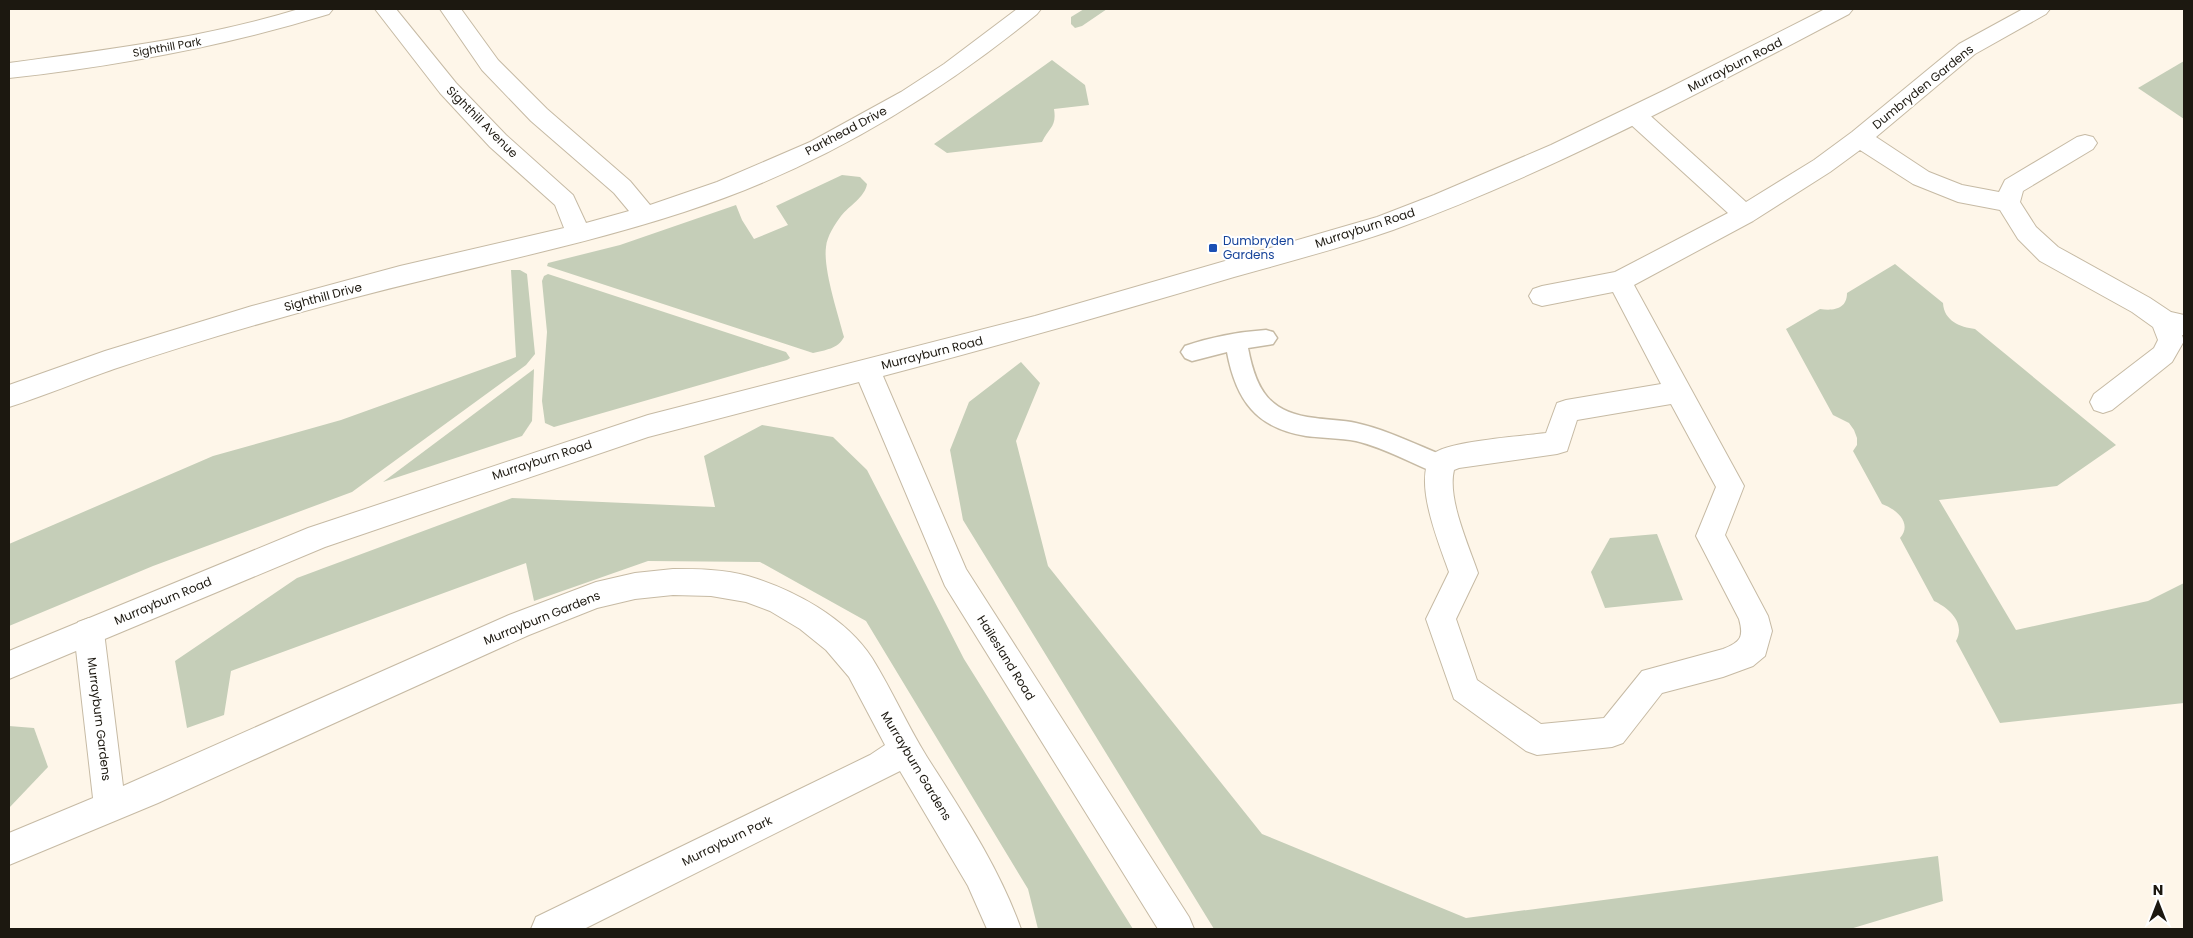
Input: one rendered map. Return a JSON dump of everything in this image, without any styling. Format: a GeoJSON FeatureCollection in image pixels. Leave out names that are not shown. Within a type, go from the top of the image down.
{"type":"FeatureCollection","features":[{"type":"Feature","properties":{"kind":"street","name":"Sighthill Park"},"geometry":{"type":"LineString","coordinates":[[9,70],[150,51],[224,36],[322,9]]}},
{"type":"Feature","properties":{"kind":"street","name":"Sighthill Avenue"},"geometry":{"type":"LineString","coordinates":[[385,9],[448,88],[498,141],[555,190],[565,201],[578,233]]}},
{"type":"Feature","properties":{"kind":"street"},"geometry":{"type":"LineString","coordinates":[[450,9],[490,65],[539,115],[622,186],[637,204],[643,216]]}},
{"type":"Feature","properties":{"kind":"street","name":"Parkhead Drive"},"geometry":{"type":"LineString","coordinates":[[643,216],[704,197],[741,182],[777,167],[836,137],[913,95],[976,52],[1030,9]]}},
{"type":"Feature","properties":{"kind":"street","name":"Murrayburn Road"},"geometry":{"type":"LineString","coordinates":[[9,665],[318,537],[541,460],[648,426],[1036,326],[1374,227],[1437,205],[1636,116],[1842,9]]}},
{"type":"Feature","properties":{"kind":"street","name":"Dumbryden Gardens"},"geometry":{"type":"LineString","coordinates":[[1542,296],[1620,280],[1745,215],[1822,166],[1860,138],[1966,49],[2039,9]]}},
{"type":"Feature","properties":{"kind":"street"},"geometry":{"type":"LineString","coordinates":[[1636,116],[1745,215]]}},
{"type":"Feature","properties":{"kind":"street","name":"Dumbryden Gardens"},"geometry":{"type":"LineString","coordinates":[[1860,138],[1921,178],[1958,193],[2008,203]]}},
{"type":"Feature","properties":{"kind":"street"},"geometry":{"type":"LineString","coordinates":[[2085,143],[2013,186],[2008,203],[2027,233],[2049,254],[2082,274],[2174,323],[2171,341],[2163,355],[2103,402]]}},
{"type":"Feature","properties":{"kind":"street","name":"Sighthill Drive"},"geometry":{"type":"LineString","coordinates":[[9,396],[126,356],[319,297],[643,216]]}},
{"type":"Feature","properties":{"kind":"street"},"geometry":{"type":"LineString","coordinates":[[1620,280],[1678,392],[1730,486],[1710,536],[1753,616],[1757,631],[1754,646],[1742,656],[1723,663],[1652,681],[1612,732],[1537,740],[1465,689],[1441,619],[1464,573],[1438,484],[1441,465],[1446,460],[1459,456],[1557,443],[1566,411],[1678,392]]}},
{"type":"Feature","properties":{"kind":"street","name":"Hailesland Road"},"geometry":{"type":"LineString","coordinates":[[868,369],[955,577],[1177,929]]}},
{"type":"Feature","properties":{"kind":"street","name":"Murrayburn Gardens"},"geometry":{"type":"LineString","coordinates":[[9,849],[110,807],[542,616],[596,595],[634,586],[673,582],[711,583],[747,590],[780,602],[810,619],[837,640],[860,667],[905,750],[980,874],[1004,929]]}},
{"type":"Feature","properties":{"kind":"street","name":"Murrayburn Gardens"},"geometry":{"type":"LineString","coordinates":[[88,632],[110,807]]}},
{"type":"Feature","properties":{"kind":"street","name":"Murrayburn Park"},"geometry":{"type":"LineString","coordinates":[[548,929],[881,766],[905,750]]}},
{"type":"Feature","properties":{"kind":"lane"},"geometry":{"type":"LineString","coordinates":[[1192,352],[1236,341],[1266,338]]}},
{"type":"Feature","properties":{"kind":"lane"},"geometry":{"type":"LineString","coordinates":[[1236,341],[1244,378],[1254,397],[1266,413],[1282,421],[1300,426],[1362,434],[1441,465]]}},
{"type":"Feature","properties":{"kind":"green space"},"geometry":{"type":"Polygon","coordinates":[[[1084,9],[1107,9],[1082,26],[1075,28],[1071,24],[1071,17],[1084,9]]]}},
{"type":"Feature","properties":{"kind":"green space"},"geometry":{"type":"Polygon","coordinates":[[[1052,60],[1085,85],[1089,105],[1054,109],[1053,123],[1042,142],[947,153],[934,144],[1052,60]]]}},
{"type":"Feature","properties":{"kind":"green space"},"geometry":{"type":"Polygon","coordinates":[[[2184,61],[2184,119],[2138,88],[2184,61]]]}},
{"type":"Feature","properties":{"kind":"green space"},"geometry":{"type":"Polygon","coordinates":[[[842,175],[860,177],[867,184],[860,197],[844,212],[836,223],[827,243],[826,256],[829,279],[844,337],[835,347],[826,350],[813,353],[547,266],[548,263],[620,245],[736,205],[742,220],[754,239],[788,225],[776,206],[842,175]]]}},
{"type":"Feature","properties":{"kind":"green space"},"geometry":{"type":"Polygon","coordinates":[[[1895,264],[1943,303],[1946,314],[1950,319],[1964,327],[1975,329],[2116,445],[2057,486],[1939,500],[2016,630],[2148,601],[2184,583],[2184,703],[2000,723],[1956,641],[1959,634],[1957,622],[1950,612],[1934,601],[1900,538],[1904,532],[1904,522],[1893,509],[1882,504],[1853,451],[1857,445],[1854,430],[1849,423],[1833,415],[1786,329],[1820,309],[1830,310],[1839,308],[1845,303],[1847,293],[1895,264]]]}},
{"type":"Feature","properties":{"kind":"green space"},"geometry":{"type":"Polygon","coordinates":[[[511,270],[520,270],[527,274],[535,354],[526,365],[352,492],[153,566],[9,626],[9,544],[213,456],[341,420],[516,357],[511,270]]]}},
{"type":"Feature","properties":{"kind":"green space"},"geometry":{"type":"Polygon","coordinates":[[[548,274],[786,352],[790,358],[554,427],[545,423],[542,401],[547,332],[542,281],[544,276],[548,274]]]}},
{"type":"Feature","properties":{"kind":"green space"},"geometry":{"type":"Polygon","coordinates":[[[1021,362],[1040,383],[1016,441],[1048,566],[1262,834],[1466,918],[1938,856],[1943,901],[1850,929],[1214,929],[963,520],[950,450],[969,402],[1021,362]]]}},
{"type":"Feature","properties":{"kind":"green space"},"geometry":{"type":"Polygon","coordinates":[[[534,369],[532,421],[522,436],[383,482],[534,369]]]}},
{"type":"Feature","properties":{"kind":"green space"},"geometry":{"type":"Polygon","coordinates":[[[762,425],[833,437],[867,470],[964,659],[1133,929],[1038,929],[1028,889],[866,621],[760,562],[648,561],[534,601],[526,563],[231,671],[224,715],[187,728],[175,661],[297,578],[512,498],[715,507],[704,456],[762,425]]]}},
{"type":"Feature","properties":{"kind":"green space"},"geometry":{"type":"Polygon","coordinates":[[[1657,534],[1683,600],[1605,608],[1591,572],[1610,538],[1657,534]]]}},
{"type":"Feature","properties":{"kind":"green space"},"geometry":{"type":"Polygon","coordinates":[[[9,726],[34,728],[48,767],[9,808],[9,726]]]}},
{"type":"Feature","properties":{"kind":"place","name":"Dumbryden Gardens"},"geometry":{"type":"Point","coordinates":[1213,248]}}]}
